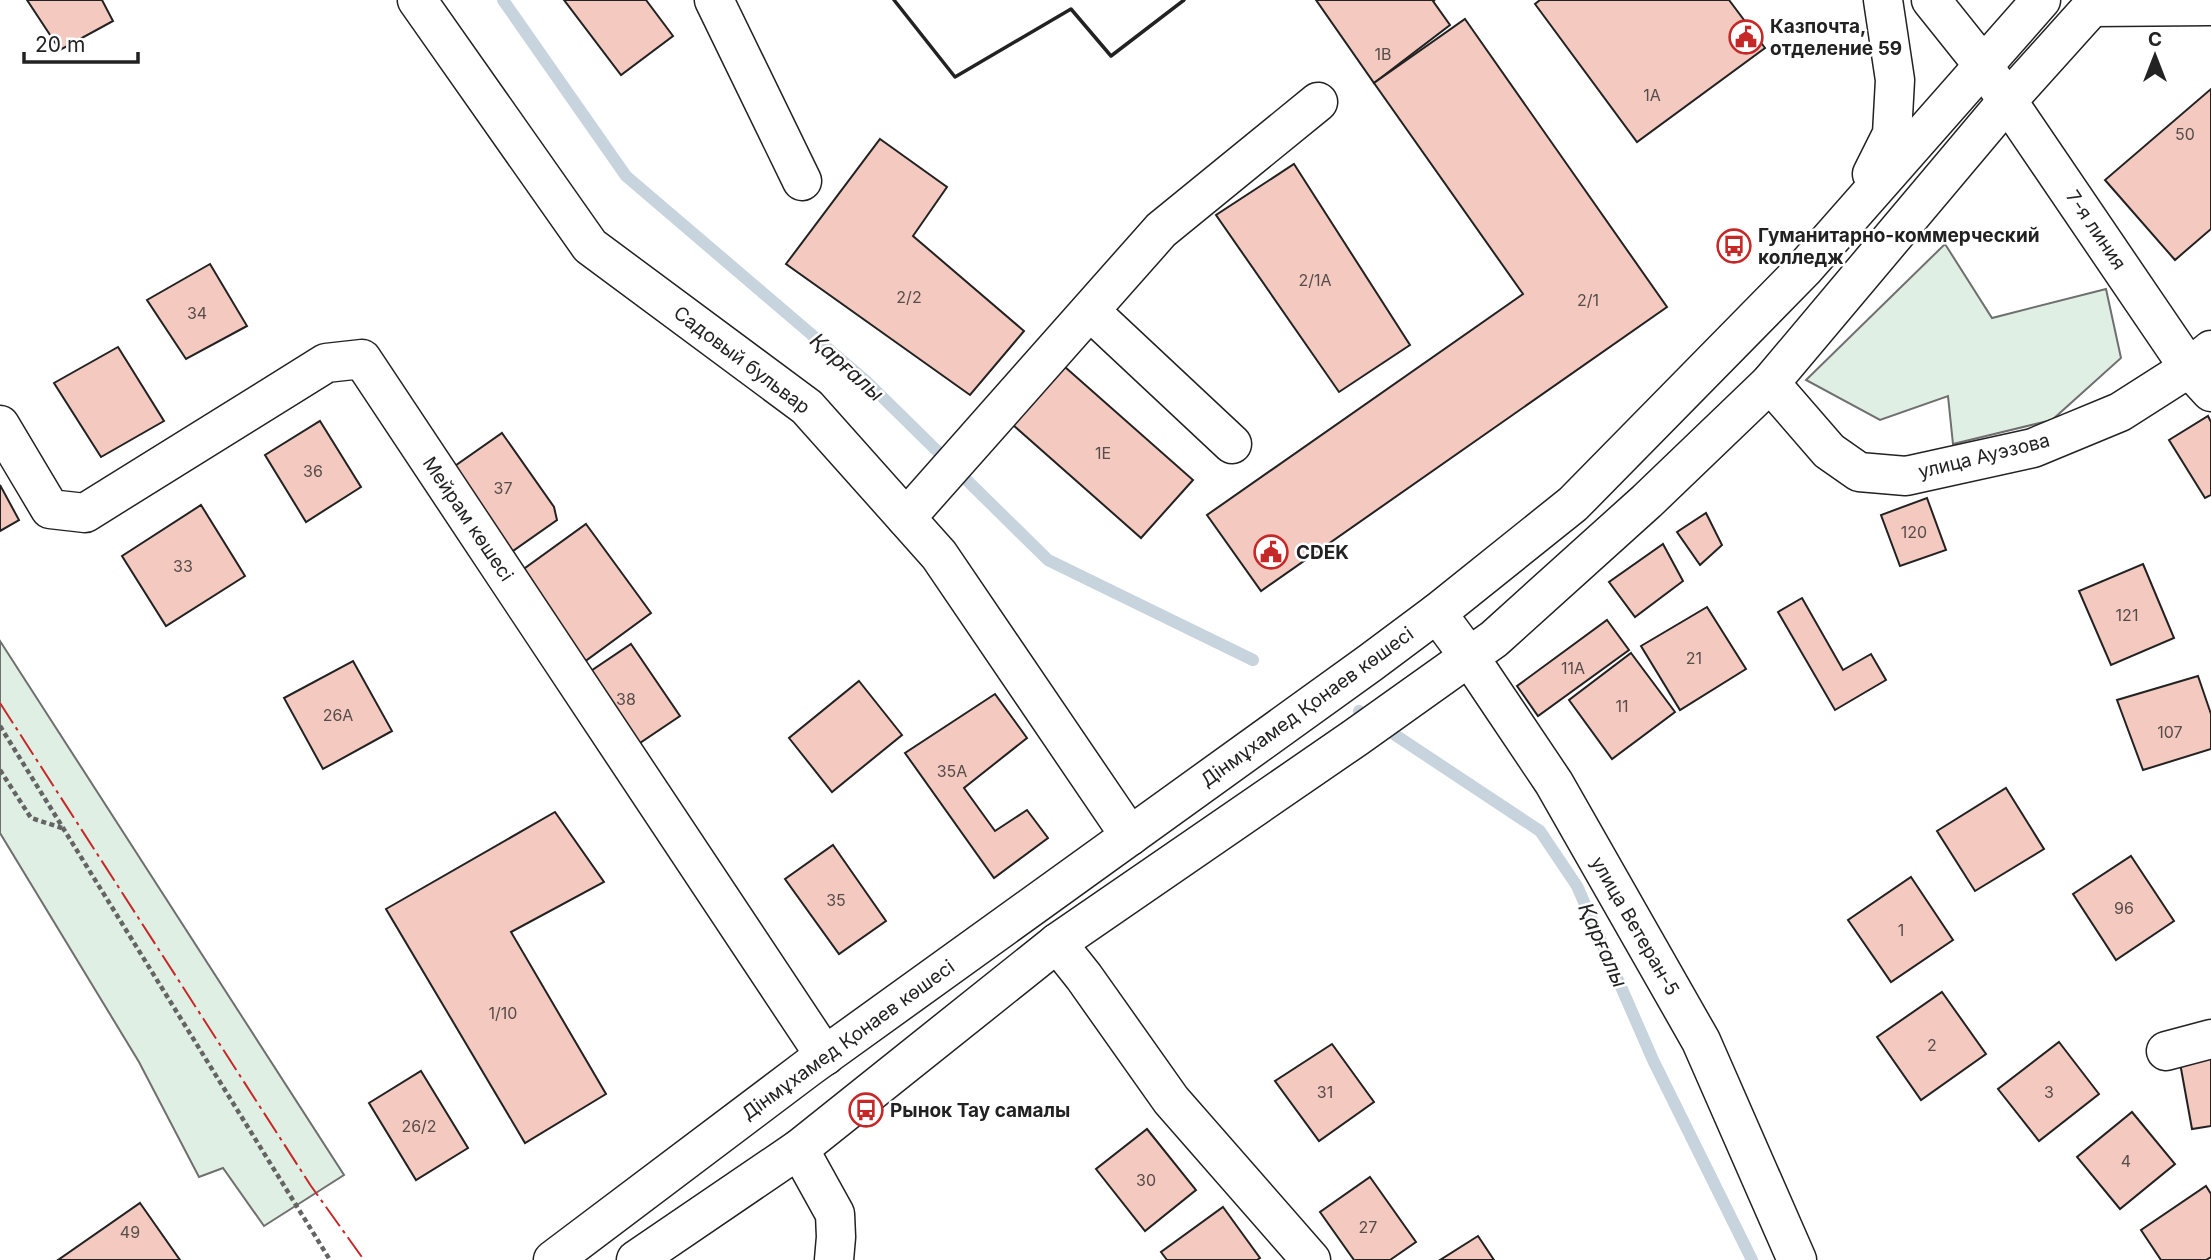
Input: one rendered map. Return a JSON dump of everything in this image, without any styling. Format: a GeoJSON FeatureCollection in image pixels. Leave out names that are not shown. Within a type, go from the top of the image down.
{"type":"FeatureCollection","features":[{"type":"Feature","properties":{"kind":"street","name":"Садовый бульвар"},"geometry":{"type":"LineString","coordinates":[[417,0],[590,246],[807,407],[939,555],[1130,836]]}},
{"type":"Feature","properties":{"kind":"street"},"geometry":{"type":"LineString","coordinates":[[714,0],[802,181]]}},
{"type":"Feature","properties":{"kind":"street"},"geometry":{"type":"LineString","coordinates":[[1804,269],[1863,193],[1892,134],[1895,80],[1883,0]]}},
{"type":"Feature","properties":{"kind":"street","name":"7-я линия"},"geometry":{"type":"LineString","coordinates":[[1931,0],[1983,65],[2204,370]]}},
{"type":"Feature","properties":{"kind":"street","name":"Дінмұхамед Қонаев көшесі"},"geometry":{"type":"LineString","coordinates":[[553,1260],[825,1056],[1370,663],[1573,504],[1804,269],[2040,1]]}},
{"type":"Feature","properties":{"kind":"street"},"geometry":{"type":"LineString","coordinates":[[636,1260],[799,1149],[1057,943],[1494,639],[1647,501],[1770,383],[2008,100],[2095,4],[2211,6]]}},
{"type":"Feature","properties":{"kind":"street"},"geometry":{"type":"LineString","coordinates":[[906,519],[1161,230],[1318,102]]}},
{"type":"Feature","properties":{"kind":"street"},"geometry":{"type":"LineString","coordinates":[[1090,311],[1232,444]]}},
{"type":"Feature","properties":{"kind":"street","name":"Мейрам көшесі"},"geometry":{"type":"LineString","coordinates":[[0,425],[50,509],[85,513],[326,363],[362,359],[825,1056]]}},
{"type":"Feature","properties":{"kind":"street","name":"улица Ауэзова"},"geometry":{"type":"LineString","coordinates":[[1770,383],[1829,451],[1859,472],[1906,476],[2032,448],[2120,412],[2204,370]]}},
{"type":"Feature","properties":{"kind":"street","name":"улица Ветеран-5"},"geometry":{"type":"LineString","coordinates":[[1437,613],[1554,783],[1701,1041],[1797,1260]]}},
{"type":"Feature","properties":{"kind":"street"},"geometry":{"type":"LineString","coordinates":[[1057,943],[1171,1100],[1311,1260]]}},
{"type":"Feature","properties":{"kind":"street"},"geometry":{"type":"LineString","coordinates":[[2166,1051],[2211,1039]]}},
{"type":"Feature","properties":{"kind":"street"},"geometry":{"type":"LineString","coordinates":[[799,1149],[835,1214],[834,1260]]}},
{"type":"Feature","properties":{"kind":"path"},"geometry":{"type":"LineString","coordinates":[[0,726],[330,1260]]}},
{"type":"Feature","properties":{"kind":"path"},"geometry":{"type":"LineString","coordinates":[[0,770],[31,818],[63,828]]}},
{"type":"Feature","properties":{"kind":"green space"},"geometry":{"type":"Polygon","coordinates":[[[1945,244],[1992,318],[2106,289],[2121,358],[2052,420],[1953,444],[1948,396],[1880,420],[1806,380],[1945,244]]]}},
{"type":"Feature","properties":{"kind":"green space"},"geometry":{"type":"Polygon","coordinates":[[[0,641],[344,1175],[264,1226],[223,1168],[199,1177],[139,1062],[0,833],[0,641]]]}},
{"type":"Feature","properties":{"kind":"building"},"geometry":{"type":"Polygon","coordinates":[[[27,0],[102,0],[113,21],[60,50],[27,0]]]}},
{"type":"Feature","properties":{"kind":"building"},"geometry":{"type":"Polygon","coordinates":[[[564,0],[646,0],[673,36],[621,75],[564,0]]]}},
{"type":"Feature","properties":{"kind":"building"},"geometry":{"type":"Polygon","coordinates":[[[1316,0],[1435,0],[1433,1],[1450,25],[1374,83],[1316,0]]]}},
{"type":"Feature","properties":{"kind":"building"},"geometry":{"type":"Polygon","coordinates":[[[1540,0],[1729,0],[1765,48],[1637,142],[1535,4],[1540,0]]]}},
{"type":"Feature","properties":{"kind":"building"},"geometry":{"type":"Polygon","coordinates":[[[1465,19],[1667,307],[1261,591],[1207,515],[1523,294],[1374,83],[1465,19]]]}},
{"type":"Feature","properties":{"kind":"building"},"geometry":{"type":"Polygon","coordinates":[[[2211,89],[2211,229],[2175,260],[2105,180],[2211,89]]]}},
{"type":"Feature","properties":{"kind":"building"},"geometry":{"type":"Polygon","coordinates":[[[880,139],[947,187],[913,236],[1024,331],[970,395],[786,264],[880,139]]]}},
{"type":"Feature","properties":{"kind":"building"},"geometry":{"type":"Polygon","coordinates":[[[1294,164],[1410,345],[1339,392],[1216,215],[1294,164]]]}},
{"type":"Feature","properties":{"kind":"building"},"geometry":{"type":"Polygon","coordinates":[[[210,264],[247,326],[186,359],[147,300],[210,264]]]}},
{"type":"Feature","properties":{"kind":"building"},"geometry":{"type":"Polygon","coordinates":[[[118,347],[164,421],[101,457],[54,383],[118,347]]]}},
{"type":"Feature","properties":{"kind":"building"},"geometry":{"type":"Polygon","coordinates":[[[1065,367],[1193,480],[1141,538],[1013,425],[1065,367]]]}},
{"type":"Feature","properties":{"kind":"building"},"geometry":{"type":"Polygon","coordinates":[[[2208,416],[2211,422],[2211,495],[2205,498],[2169,440],[2208,416]]]}},
{"type":"Feature","properties":{"kind":"building"},"geometry":{"type":"Polygon","coordinates":[[[320,421],[361,487],[306,522],[265,455],[320,421]]]}},
{"type":"Feature","properties":{"kind":"building"},"geometry":{"type":"Polygon","coordinates":[[[502,433],[554,507],[557,520],[510,553],[452,468],[502,433]]]}},
{"type":"Feature","properties":{"kind":"building"},"geometry":{"type":"Polygon","coordinates":[[[0,485],[19,520],[0,531],[0,485]]]}},
{"type":"Feature","properties":{"kind":"building"},"geometry":{"type":"Polygon","coordinates":[[[1927,498],[1946,550],[1900,566],[1881,515],[1927,498]]]}},
{"type":"Feature","properties":{"kind":"building"},"geometry":{"type":"Polygon","coordinates":[[[201,505],[245,576],[166,626],[122,556],[201,505]]]}},
{"type":"Feature","properties":{"kind":"building"},"geometry":{"type":"Polygon","coordinates":[[[1706,513],[1722,545],[1700,565],[1677,532],[1706,513]]]}},
{"type":"Feature","properties":{"kind":"building"},"geometry":{"type":"Polygon","coordinates":[[[586,524],[651,613],[580,665],[514,576],[586,524]]]}},
{"type":"Feature","properties":{"kind":"building"},"geometry":{"type":"Polygon","coordinates":[[[1663,544],[1683,581],[1635,617],[1609,582],[1663,544]]]}},
{"type":"Feature","properties":{"kind":"building"},"geometry":{"type":"Polygon","coordinates":[[[2143,564],[2174,638],[2111,665],[2079,591],[2143,564]]]}},
{"type":"Feature","properties":{"kind":"building"},"geometry":{"type":"Polygon","coordinates":[[[1802,598],[1843,670],[1871,654],[1886,680],[1835,710],[1778,612],[1802,598]]]}},
{"type":"Feature","properties":{"kind":"building"},"geometry":{"type":"Polygon","coordinates":[[[1707,607],[1746,669],[1680,710],[1641,646],[1707,607]]]}},
{"type":"Feature","properties":{"kind":"building"},"geometry":{"type":"Polygon","coordinates":[[[1607,620],[1629,650],[1538,716],[1517,686],[1607,620]]]}},
{"type":"Feature","properties":{"kind":"building"},"geometry":{"type":"Polygon","coordinates":[[[631,644],[680,716],[622,755],[573,683],[631,644]]]}},
{"type":"Feature","properties":{"kind":"building"},"geometry":{"type":"Polygon","coordinates":[[[1631,653],[1675,712],[1612,759],[1569,700],[1631,653]]]}},
{"type":"Feature","properties":{"kind":"building"},"geometry":{"type":"Polygon","coordinates":[[[353,661],[392,731],[323,769],[284,698],[353,661]]]}},
{"type":"Feature","properties":{"kind":"building"},"geometry":{"type":"Polygon","coordinates":[[[2198,676],[2211,714],[2211,749],[2143,770],[2117,700],[2198,676]]]}},
{"type":"Feature","properties":{"kind":"building"},"geometry":{"type":"Polygon","coordinates":[[[859,681],[902,735],[832,792],[789,738],[859,681]]]}},
{"type":"Feature","properties":{"kind":"building"},"geometry":{"type":"Polygon","coordinates":[[[995,694],[1027,738],[964,788],[995,831],[1027,810],[1048,838],[994,878],[905,753],[995,694]]]}},
{"type":"Feature","properties":{"kind":"building"},"geometry":{"type":"Polygon","coordinates":[[[2006,788],[2044,849],[1975,891],[1937,831],[2006,788]]]}},
{"type":"Feature","properties":{"kind":"building"},"geometry":{"type":"Polygon","coordinates":[[[555,812],[604,882],[511,932],[606,1094],[525,1143],[386,909],[555,812]]]}},
{"type":"Feature","properties":{"kind":"building"},"geometry":{"type":"Polygon","coordinates":[[[833,845],[886,921],[839,954],[785,879],[833,845]]]}},
{"type":"Feature","properties":{"kind":"building"},"geometry":{"type":"Polygon","coordinates":[[[2131,856],[2174,921],[2116,960],[2073,894],[2131,856]]]}},
{"type":"Feature","properties":{"kind":"building"},"geometry":{"type":"Polygon","coordinates":[[[1911,877],[1953,940],[1891,982],[1848,920],[1911,877]]]}},
{"type":"Feature","properties":{"kind":"building"},"geometry":{"type":"Polygon","coordinates":[[[1942,992],[1986,1054],[1921,1100],[1877,1037],[1942,992]]]}},
{"type":"Feature","properties":{"kind":"building"},"geometry":{"type":"Polygon","coordinates":[[[2059,1042],[2099,1094],[2039,1141],[1998,1089],[2059,1042]]]}},
{"type":"Feature","properties":{"kind":"building"},"geometry":{"type":"Polygon","coordinates":[[[1332,1044],[1374,1102],[1319,1141],[1275,1081],[1332,1044]]]}},
{"type":"Feature","properties":{"kind":"building"},"geometry":{"type":"Polygon","coordinates":[[[2211,1058],[2211,1126],[2192,1129],[2180,1063],[2211,1058]]]}},
{"type":"Feature","properties":{"kind":"building"},"geometry":{"type":"Polygon","coordinates":[[[421,1071],[468,1148],[416,1180],[369,1103],[421,1071]]]}},
{"type":"Feature","properties":{"kind":"building"},"geometry":{"type":"Polygon","coordinates":[[[2132,1112],[2175,1164],[2120,1209],[2077,1157],[2132,1112]]]}},
{"type":"Feature","properties":{"kind":"building"},"geometry":{"type":"Polygon","coordinates":[[[1147,1129],[1196,1190],[1145,1231],[1096,1169],[1147,1129]]]}},
{"type":"Feature","properties":{"kind":"building"},"geometry":{"type":"Polygon","coordinates":[[[1370,1177],[1416,1242],[1390,1260],[1354,1260],[1320,1212],[1370,1177]]]}},
{"type":"Feature","properties":{"kind":"building"},"geometry":{"type":"Polygon","coordinates":[[[2206,1186],[2211,1194],[2211,1257],[2206,1260],[2161,1260],[2141,1230],[2206,1186]]]}},
{"type":"Feature","properties":{"kind":"building"},"geometry":{"type":"Polygon","coordinates":[[[140,1203],[180,1260],[58,1260],[140,1203]]]}},
{"type":"Feature","properties":{"kind":"building"},"geometry":{"type":"Polygon","coordinates":[[[1223,1207],[1260,1258],[1167,1260],[1161,1252],[1223,1207]]]}},
{"type":"Feature","properties":{"kind":"building"},"geometry":{"type":"Polygon","coordinates":[[[1478,1236],[1494,1260],[1440,1260],[1478,1236]]]}},
{"type":"Feature","properties":{"kind":"waterway","name":"Қарғалы"},"geometry":{"type":"LineString","coordinates":[[503,0],[626,176],[866,381],[1048,560],[1253,660]]}},
{"type":"Feature","properties":{"kind":"waterway","name":"Қарғалы"},"geometry":{"type":"LineString","coordinates":[[1359,711],[1540,831],[1577,886],[1653,1060],[1752,1260]]}},
{"type":"Feature","properties":{"kind":"wall"},"geometry":{"type":"LineString","coordinates":[[894,0],[955,77],[1071,9],[1111,56],[1184,0]]}},
{"type":"Feature","properties":{"kind":"power"},"geometry":{"type":"LineString","coordinates":[[0,703],[311,1186],[364,1260]]}},
{"type":"Feature","properties":{"kind":"place","name":"Казпочта, отделение 59"},"geometry":{"type":"Point","coordinates":[1746,37]}},
{"type":"Feature","properties":{"kind":"place","name":"Гуманитарно-коммерческий колледж"},"geometry":{"type":"Point","coordinates":[1734,246]}},
{"type":"Feature","properties":{"kind":"place","name":"CDEK"},"geometry":{"type":"Point","coordinates":[1271,552]}},
{"type":"Feature","properties":{"kind":"place","name":"Рынок Тау самалы"},"geometry":{"type":"Point","coordinates":[866,1110]}}]}
